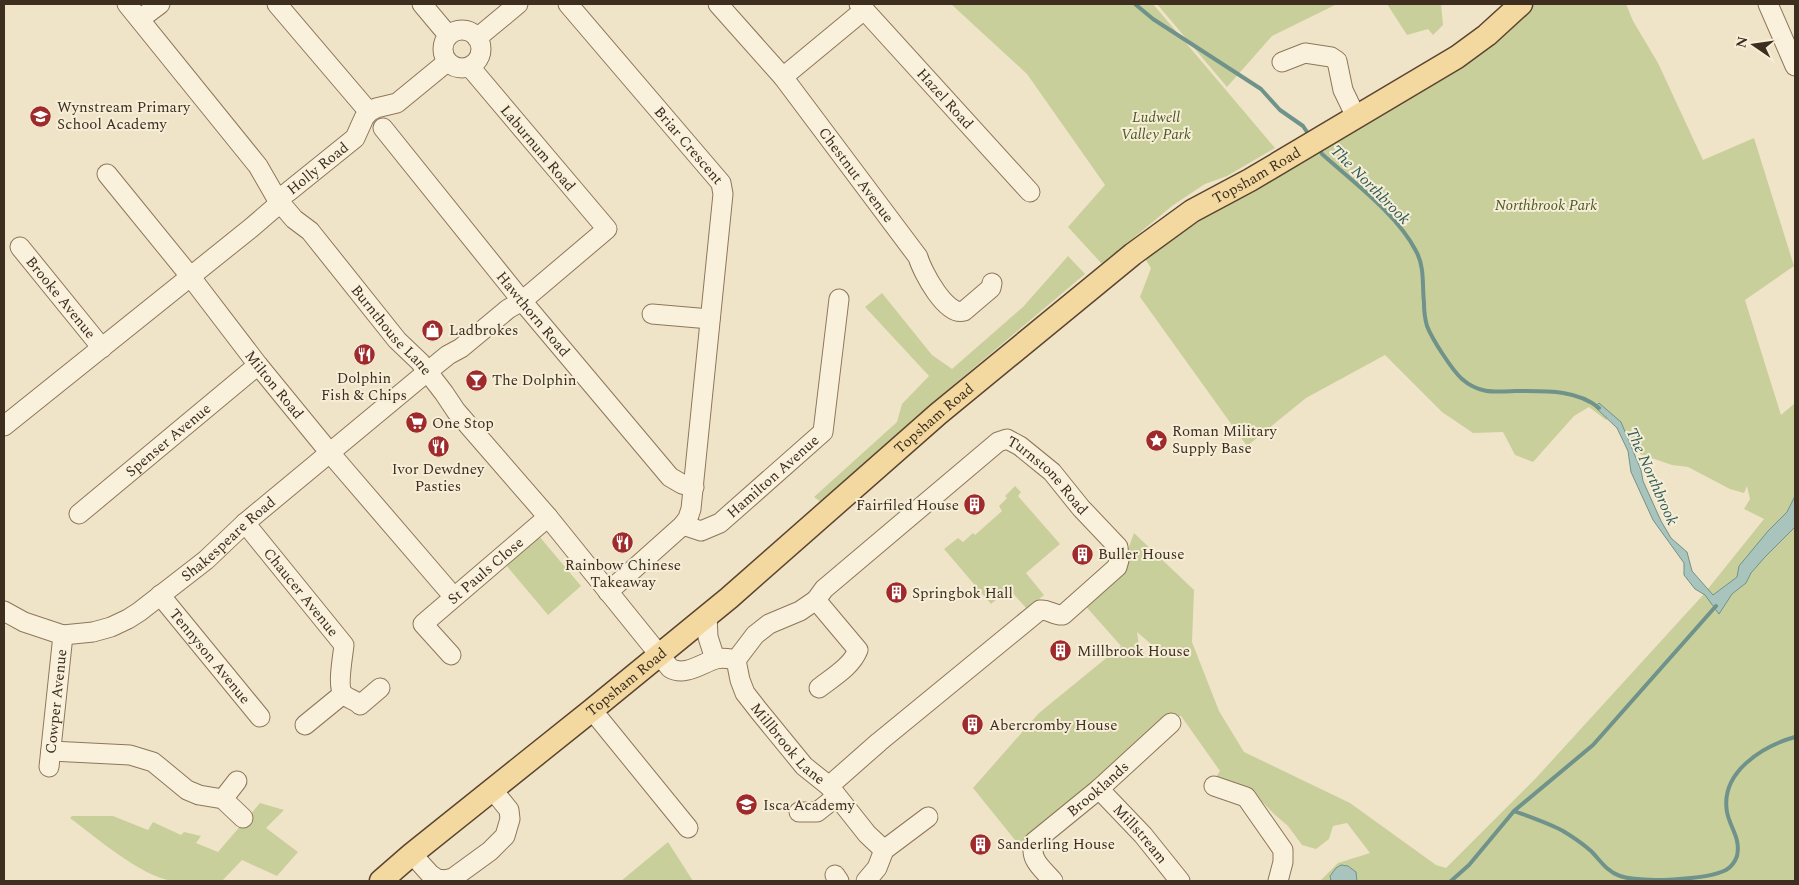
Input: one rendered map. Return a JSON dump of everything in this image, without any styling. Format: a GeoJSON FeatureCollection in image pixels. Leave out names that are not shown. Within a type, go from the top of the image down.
{"type":"FeatureCollection","features":[{"type":"Feature","properties":{"kind":"main road","name":"Topsham Road"},"geometry":{"type":"LineString","coordinates":[[381,881],[707,615],[938,414],[1133,254],[1192,211],[1250,180],[1314,140],[1457,57],[1487,35],[1522,4]]}},
{"type":"Feature","properties":{"kind":"street","name":"Burnthouse Lane"},"geometry":{"type":"LineString","coordinates":[[127,4],[258,166],[278,201],[294,219],[310,231],[397,340],[428,372],[456,412],[548,517],[659,654]]}},
{"type":"Feature","properties":{"kind":"street"},"geometry":{"type":"LineString","coordinates":[[140,19],[160,4]]}},
{"type":"Feature","properties":{"kind":"street"},"geometry":{"type":"LineString","coordinates":[[278,4],[369,112],[376,108],[397,103],[447,62]]}},
{"type":"Feature","properties":{"kind":"street"},"geometry":{"type":"LineString","coordinates":[[422,4],[448,35]]}},
{"type":"Feature","properties":{"kind":"street"},"geometry":{"type":"LineString","coordinates":[[477,38],[518,4]]}},
{"type":"Feature","properties":{"kind":"street","name":"Briar Crescent"},"geometry":{"type":"LineString","coordinates":[[568,4],[721,183],[723,194],[691,509],[683,525],[608,592]]}},
{"type":"Feature","properties":{"kind":"street","name":"Chestnut Avenue"},"geometry":{"type":"LineString","coordinates":[[718,4],[783,77],[918,257],[920,266],[935,292],[951,310],[959,313],[964,311],[991,288],[992,283]]}},
{"type":"Feature","properties":{"kind":"street"},"geometry":{"type":"LineString","coordinates":[[1768,4],[1795,66]]}},
{"type":"Feature","properties":{"kind":"street"},"geometry":{"type":"LineString","coordinates":[[783,77],[862,7]]}},
{"type":"Feature","properties":{"kind":"street","name":"Hazel Road"},"geometry":{"type":"LineString","coordinates":[[862,7],[1030,192]]}},
{"type":"Feature","properties":{"kind":"street"},"geometry":{"type":"LineString","coordinates":[[467,31],[477,38],[480,44],[479,57],[470,67],[458,68],[447,62],[442,51],[448,35],[454,32],[467,31]]}},
{"type":"Feature","properties":{"kind":"street"},"geometry":{"type":"LineString","coordinates":[[1282,62],[1305,53],[1331,57],[1337,60],[1343,90],[1356,117]]}},
{"type":"Feature","properties":{"kind":"street","name":"Laburnum Road"},"geometry":{"type":"LineString","coordinates":[[470,67],[607,228]]}},
{"type":"Feature","properties":{"kind":"street","name":"Holly Road"},"geometry":{"type":"LineString","coordinates":[[278,201],[355,138],[364,118],[369,112]]}},
{"type":"Feature","properties":{"kind":"street","name":"Hawthorn Road"},"geometry":{"type":"LineString","coordinates":[[383,128],[522,301],[670,477],[682,484],[694,487]]}},
{"type":"Feature","properties":{"kind":"street","name":"Milton Road"},"geometry":{"type":"LineString","coordinates":[[107,174],[330,453],[447,589]]}},
{"type":"Feature","properties":{"kind":"street"},"geometry":{"type":"LineString","coordinates":[[6,420],[102,348],[251,228],[278,201]]}},
{"type":"Feature","properties":{"kind":"street","name":"Shakespeare Road"},"geometry":{"type":"LineString","coordinates":[[4,611],[24,622],[63,635],[93,632],[111,627],[139,612],[206,560],[245,524],[448,355],[462,348],[508,309],[522,301],[607,228]]}},
{"type":"Feature","properties":{"kind":"street","name":"Brooke Avenue"},"geometry":{"type":"LineString","coordinates":[[20,247],[102,348]]}},
{"type":"Feature","properties":{"kind":"street","name":"Hamilton Avenue"},"geometry":{"type":"LineString","coordinates":[[683,525],[701,531],[720,523],[823,432],[839,299]]}},
{"type":"Feature","properties":{"kind":"street"},"geometry":{"type":"LineString","coordinates":[[652,314],[710,318]]}},
{"type":"Feature","properties":{"kind":"street","name":"Spenser Avenue"},"geometry":{"type":"LineString","coordinates":[[80,514],[258,364]]}},
{"type":"Feature","properties":{"kind":"street","name":"Turnstone Road"},"geometry":{"type":"LineString","coordinates":[[736,660],[755,635],[769,624],[793,615],[816,600],[824,589],[846,570],[998,442],[1007,439],[1020,446],[1052,472],[1081,508],[1118,547],[1119,560],[1117,567],[1063,615],[1057,616],[1045,609],[1040,610],[984,646],[879,742],[836,786],[817,812],[799,812]]}},
{"type":"Feature","properties":{"kind":"street","name":"St Pauls Close"},"geometry":{"type":"LineString","coordinates":[[451,655],[419,628],[548,517]]}},
{"type":"Feature","properties":{"kind":"street","name":"Chaucer Avenue"},"geometry":{"type":"LineString","coordinates":[[245,524],[344,645],[341,687],[344,694]]}},
{"type":"Feature","properties":{"kind":"street","name":"Tennyson Avenue"},"geometry":{"type":"LineString","coordinates":[[160,595],[260,717]]}},
{"type":"Feature","properties":{"kind":"street"},"geometry":{"type":"LineString","coordinates":[[816,600],[858,650],[855,659],[850,664],[819,688]]}},
{"type":"Feature","properties":{"kind":"street"},"geometry":{"type":"LineString","coordinates":[[707,615],[708,637],[715,659]]}},
{"type":"Feature","properties":{"kind":"street","name":"Cowper Avenue"},"geometry":{"type":"LineString","coordinates":[[63,635],[50,759],[130,755],[153,762],[192,793],[223,799]]}},
{"type":"Feature","properties":{"kind":"street"},"geometry":{"type":"LineString","coordinates":[[659,654],[674,670],[690,670],[715,659],[736,660]]}},
{"type":"Feature","properties":{"kind":"street","name":"Millbrook Lane"},"geometry":{"type":"LineString","coordinates":[[736,660],[742,686],[759,711],[804,766],[836,786],[867,834],[884,850]]}},
{"type":"Feature","properties":{"kind":"street"},"geometry":{"type":"LineString","coordinates":[[305,725],[344,694],[357,701],[360,705],[380,688]]}},
{"type":"Feature","properties":{"kind":"street"},"geometry":{"type":"LineString","coordinates":[[592,710],[688,828]]}},
{"type":"Feature","properties":{"kind":"street","name":"Brooklands"},"geometry":{"type":"LineString","coordinates":[[1054,881],[1033,856],[1034,842],[1099,789],[1171,723]]}},
{"type":"Feature","properties":{"kind":"street"},"geometry":{"type":"LineString","coordinates":[[237,781],[223,799],[243,818]]}},
{"type":"Feature","properties":{"kind":"street"},"geometry":{"type":"LineString","coordinates":[[1214,786],[1246,797],[1292,851],[1278,881]]}},
{"type":"Feature","properties":{"kind":"street"},"geometry":{"type":"LineString","coordinates":[[412,854],[430,874],[437,879],[445,880],[453,878],[490,851],[505,836],[510,818],[509,810],[492,789]]}},
{"type":"Feature","properties":{"kind":"street","name":"Millstream"},"geometry":{"type":"LineString","coordinates":[[1099,789],[1143,835],[1180,881]]}},
{"type":"Feature","properties":{"kind":"street"},"geometry":{"type":"LineString","coordinates":[[866,881],[877,868],[884,850],[928,817]]}},
{"type":"Feature","properties":{"kind":"green space","name":"Ludwell Valley Park"},"geometry":{"type":"Polygon","coordinates":[[[951,4],[1153,4],[1275,148],[1227,176],[1205,184],[1172,206],[1102,264],[1068,227],[1105,185],[1027,74],[951,4]]]}},
{"type":"Feature","properties":{"kind":"green space"},"geometry":{"type":"Polygon","coordinates":[[[1157,4],[1337,4],[1272,36],[1227,87],[1157,4]]]}},
{"type":"Feature","properties":{"kind":"green space"},"geometry":{"type":"Polygon","coordinates":[[[1387,4],[1441,4],[1443,25],[1433,35],[1428,29],[1407,35],[1387,4]]]}},
{"type":"Feature","properties":{"kind":"green space","name":"Northbrook Park"},"geometry":{"type":"Polygon","coordinates":[[[1534,4],[1626,4],[1633,21],[1658,63],[1703,160],[1754,138],[1794,266],[1745,300],[1781,415],[1795,403],[1795,881],[1320,881],[1338,863],[1370,853],[1347,823],[1333,826],[1329,839],[1316,849],[1302,845],[1288,826],[1251,790],[1216,777],[1220,771],[1181,716],[1173,716],[1019,845],[973,788],[1039,713],[1121,646],[1082,602],[1122,566],[1134,533],[1194,590],[1192,642],[1219,711],[1244,752],[1350,803],[1436,865],[1446,868],[1536,778],[1703,595],[1764,519],[1744,509],[1750,499],[1747,486],[1744,493],[1730,489],[1688,467],[1672,465],[1640,454],[1611,415],[1606,420],[1589,407],[1574,416],[1533,462],[1515,455],[1503,432],[1473,433],[1442,412],[1385,355],[1306,398],[1247,446],[1140,297],[1151,268],[1144,257],[1203,216],[1470,60],[1534,4]],[[1137,632],[1139,645],[1146,659],[1151,644],[1137,632]]]}},
{"type":"Feature","properties":{"kind":"green space"},"geometry":{"type":"Polygon","coordinates":[[[1068,256],[1085,274],[918,415],[821,502],[814,497],[897,422],[902,404],[929,376],[865,307],[882,293],[932,355],[952,369],[1023,307],[1068,256]]]}},
{"type":"Feature","properties":{"kind":"green space"},"geometry":{"type":"Polygon","coordinates":[[[1015,486],[1021,492],[1018,496],[1060,544],[1026,573],[1044,595],[1027,609],[1009,589],[991,604],[944,549],[958,538],[963,542],[973,533],[975,535],[1002,511],[999,506],[1007,498],[1005,496],[1015,486]]]}},
{"type":"Feature","properties":{"kind":"green space"},"geometry":{"type":"Polygon","coordinates":[[[539,536],[581,586],[548,615],[506,565],[539,536]]]}},
{"type":"Feature","properties":{"kind":"green space"},"geometry":{"type":"Polygon","coordinates":[[[260,803],[284,810],[266,828],[298,852],[277,876],[242,860],[222,881],[172,881],[132,864],[70,818],[72,816],[113,816],[148,830],[153,822],[181,835],[184,832],[201,836],[196,843],[218,852],[260,803]]]}},
{"type":"Feature","properties":{"kind":"green space"},"geometry":{"type":"Polygon","coordinates":[[[668,842],[693,881],[621,881],[668,842]]]}},
{"type":"Feature","properties":{"kind":"water"},"geometry":{"type":"Polygon","coordinates":[[[1599,403],[1621,422],[1641,470],[1643,481],[1661,521],[1671,538],[1687,552],[1692,571],[1713,595],[1737,577],[1739,566],[1768,531],[1787,512],[1795,496],[1795,527],[1751,573],[1746,583],[1732,594],[1719,614],[1705,595],[1695,589],[1684,575],[1684,563],[1653,520],[1631,472],[1628,451],[1617,428],[1595,407],[1599,403]]]}},
{"type":"Feature","properties":{"kind":"water"},"geometry":{"type":"Polygon","coordinates":[[[1341,865],[1348,866],[1356,872],[1357,881],[1331,881],[1330,876],[1341,865]]]}},
{"type":"Feature","properties":{"kind":"waterway","name":"The Northbrook"},"geometry":{"type":"LineString","coordinates":[[1135,4],[1153,19],[1261,89],[1280,110],[1303,126],[1309,135]]}},
{"type":"Feature","properties":{"kind":"waterway","name":"The Northbrook"},"geometry":{"type":"LineString","coordinates":[[1318,147],[1322,154],[1398,224],[1408,238],[1421,263],[1424,312],[1427,326],[1443,354],[1462,379],[1468,384],[1487,391],[1548,391],[1570,394],[1581,397],[1599,408]]}},
{"type":"Feature","properties":{"kind":"waterway"},"geometry":{"type":"LineString","coordinates":[[1451,881],[1469,865],[1514,811],[1593,745],[1716,606]]}},
{"type":"Feature","properties":{"kind":"waterway"},"geometry":{"type":"LineString","coordinates":[[1514,811],[1567,833],[1591,851],[1607,869],[1620,876],[1657,880],[1689,878],[1717,873],[1730,867],[1737,856],[1738,850],[1738,844],[1727,812],[1727,798],[1730,785],[1746,763],[1758,754],[1795,737]]}},
{"type":"Feature","properties":{"kind":"place","name":"Wynstream Primary School Academy"},"geometry":{"type":"Point","coordinates":[41,116]}},
{"type":"Feature","properties":{"kind":"place","name":"Ladbrokes"},"geometry":{"type":"Point","coordinates":[433,330]}},
{"type":"Feature","properties":{"kind":"place","name":"Dolphin Fish & Chips"},"geometry":{"type":"Point","coordinates":[364,355]}},
{"type":"Feature","properties":{"kind":"place","name":"The Dolphin"},"geometry":{"type":"Point","coordinates":[476,380]}},
{"type":"Feature","properties":{"kind":"place","name":"One Stop"},"geometry":{"type":"Point","coordinates":[416,423]}},
{"type":"Feature","properties":{"kind":"place","name":"Roman Military Supply Base"},"geometry":{"type":"Point","coordinates":[1156,440]}},
{"type":"Feature","properties":{"kind":"place","name":"Ivor Dewdney Pasties"},"geometry":{"type":"Point","coordinates":[438,446]}},
{"type":"Feature","properties":{"kind":"place","name":"Fairfiled House"},"geometry":{"type":"Point","coordinates":[975,505]}},
{"type":"Feature","properties":{"kind":"place","name":"Rainbow Chinese Takeaway"},"geometry":{"type":"Point","coordinates":[623,542]}},
{"type":"Feature","properties":{"kind":"place","name":"Buller House"},"geometry":{"type":"Point","coordinates":[1082,554]}},
{"type":"Feature","properties":{"kind":"place","name":"Springbok Hall"},"geometry":{"type":"Point","coordinates":[896,593]}},
{"type":"Feature","properties":{"kind":"place","name":"Millbrook House"},"geometry":{"type":"Point","coordinates":[1061,651]}},
{"type":"Feature","properties":{"kind":"place","name":"Abercromby House"},"geometry":{"type":"Point","coordinates":[973,725]}},
{"type":"Feature","properties":{"kind":"place","name":"Isca Academy"},"geometry":{"type":"Point","coordinates":[747,805]}},
{"type":"Feature","properties":{"kind":"place","name":"Sanderling House"},"geometry":{"type":"Point","coordinates":[981,844]}}]}
